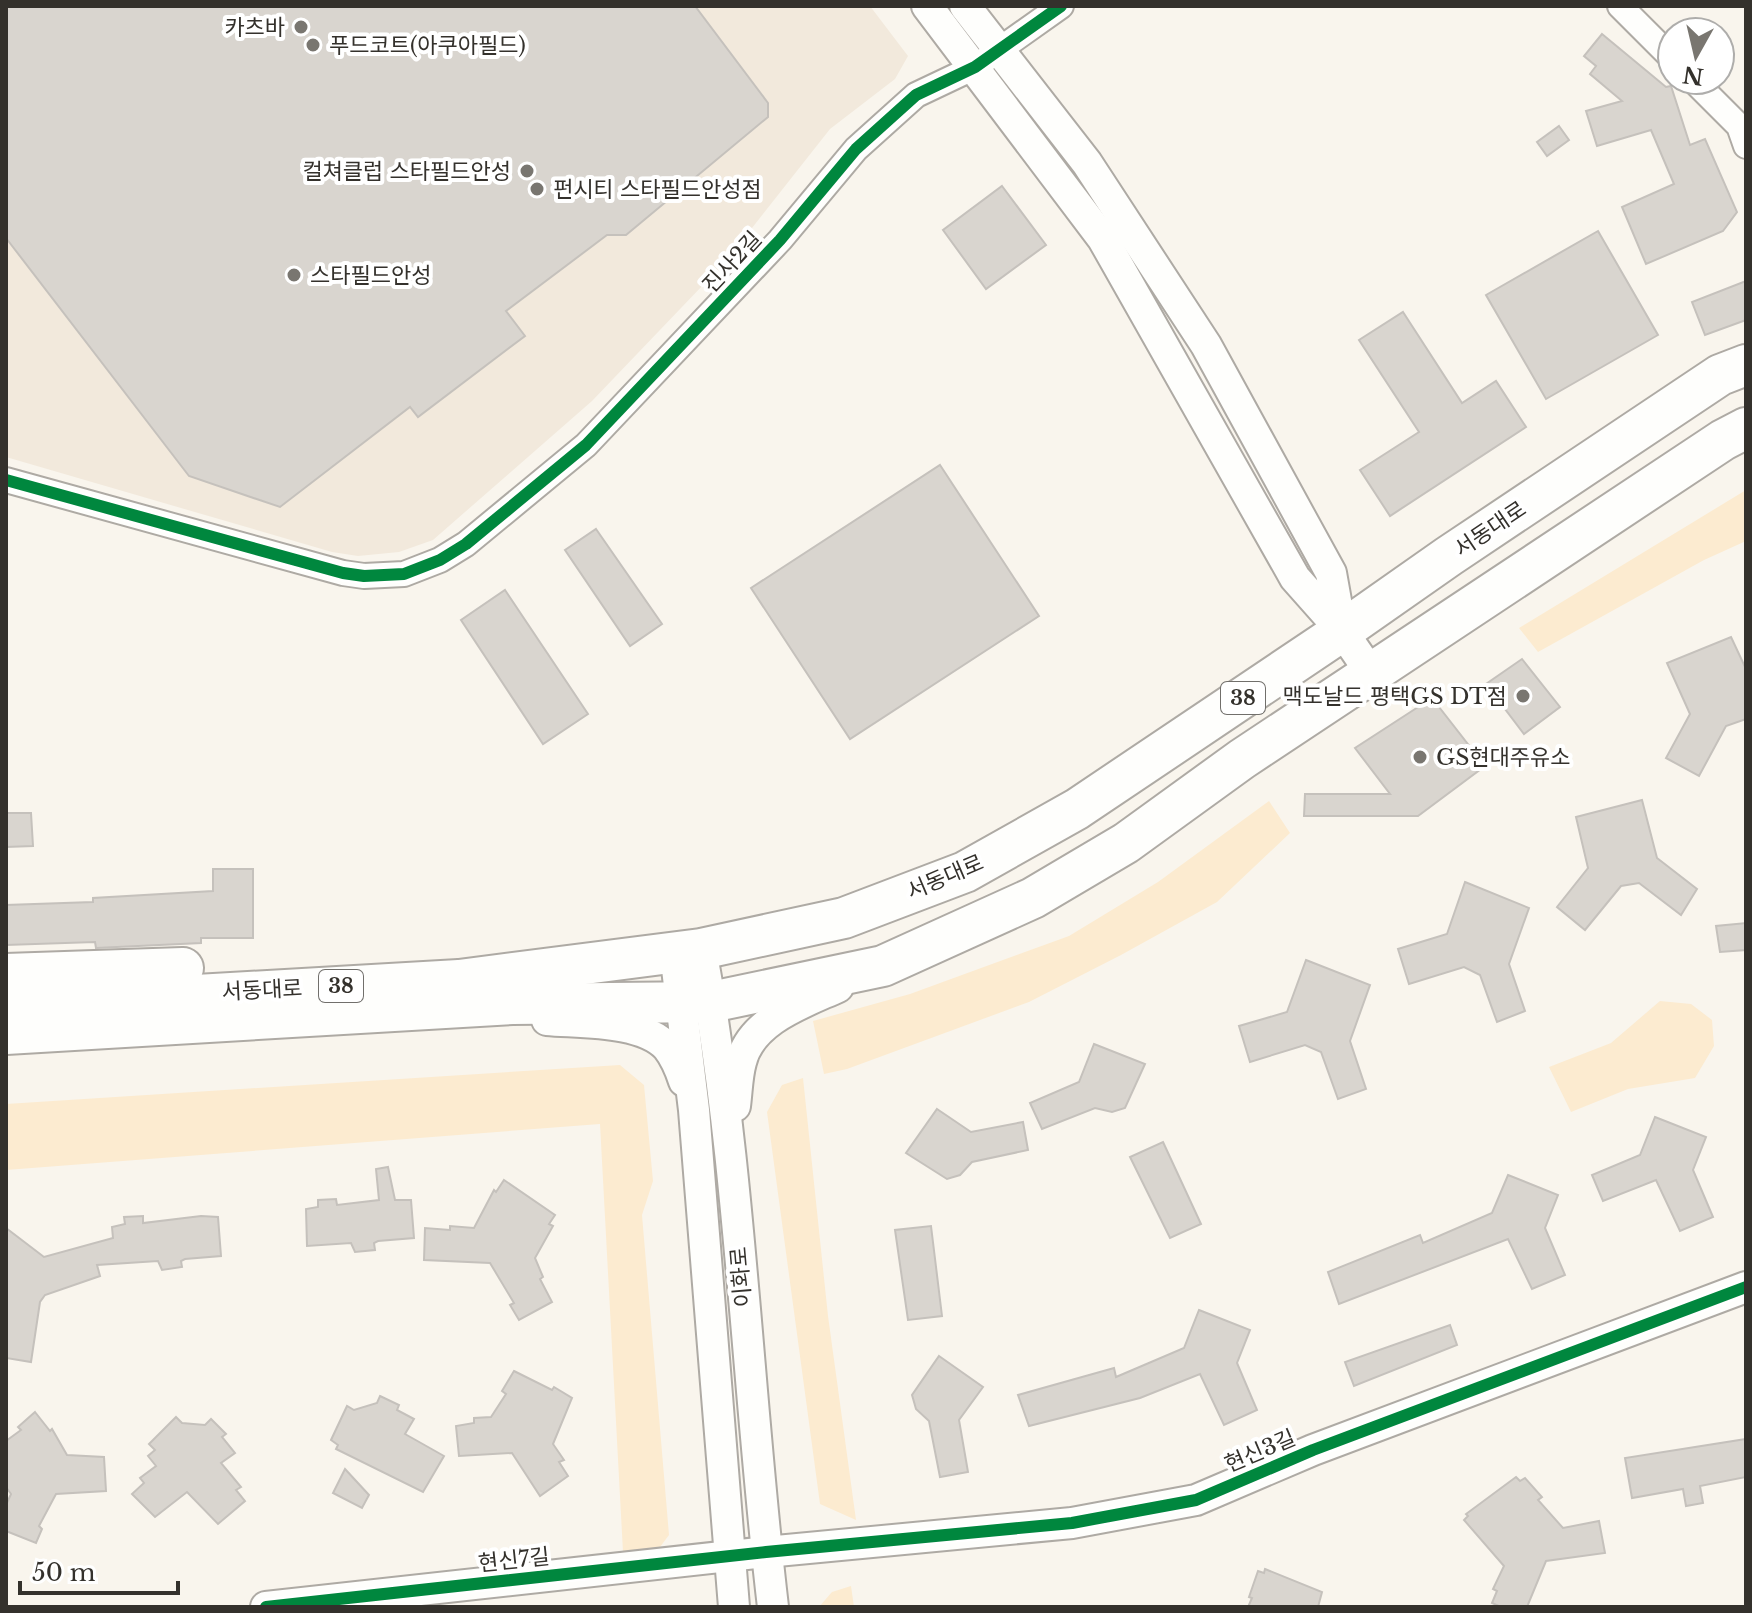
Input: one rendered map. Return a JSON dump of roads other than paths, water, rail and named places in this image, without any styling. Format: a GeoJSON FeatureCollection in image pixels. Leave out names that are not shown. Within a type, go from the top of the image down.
{"type":"FeatureCollection","features":[{"type":"Feature","properties":{"kind":"main road","name":"서동대로"},"geometry":{"type":"LineString","coordinates":[[6,1006],[459,980],[688,950],[844,918],[965,872],[1077,809],[1720,375],[1746,365]]}},
{"type":"Feature","properties":{"kind":"main road","name":"서동대로"},"geometry":{"type":"LineString","coordinates":[[6,1034],[512,1004],[686,1003],[883,966],[1033,898],[1126,843],[1242,759],[1723,440],[1746,428]]}},
{"type":"Feature","properties":{"kind":"main road"},"geometry":{"type":"LineString","coordinates":[[6,974],[688,950]]}},
{"type":"Feature","properties":{"kind":"main road"},"geometry":{"type":"LineString","coordinates":[[6,1056],[537,1019],[686,1003]]}},
{"type":"Feature","properties":{"kind":"street"},"geometry":{"type":"LineString","coordinates":[[927,6],[986,58],[1087,163],[1206,345],[1331,573],[1342,631],[1371,673]]}},
{"type":"Feature","properties":{"kind":"street"},"geometry":{"type":"LineString","coordinates":[[965,6],[986,58]]}},
{"type":"Feature","properties":{"kind":"street","name":"진사2길"},"geometry":{"type":"LineString","coordinates":[[6,480],[343,573],[395,576],[440,560],[466,544],[586,445],[780,240],[856,149],[916,95],[986,58],[1061,6]]}},
{"type":"Feature","properties":{"kind":"street"},"geometry":{"type":"LineString","coordinates":[[1620,6],[1656,42]]}},
{"type":"Feature","properties":{"kind":"street"},"geometry":{"type":"LineString","coordinates":[[1709,96],[1739,126],[1746,146]]}},
{"type":"Feature","properties":{"kind":"street"},"geometry":{"type":"LineString","coordinates":[[688,950],[686,1003],[734,1607]]}},
{"type":"Feature","properties":{"kind":"street"},"geometry":{"type":"LineString","coordinates":[[729,1148],[741,1061],[759,1030],[803,1003],[883,966]]}},
{"type":"Feature","properties":{"kind":"street","name":"이화로"},"geometry":{"type":"LineString","coordinates":[[686,1003],[729,1148],[773,1607]]}},
{"type":"Feature","properties":{"kind":"street"},"geometry":{"type":"LineString","coordinates":[[537,1019],[616,1025],[646,1033],[666,1046],[678,1065],[694,1110]]}},
{"type":"Feature","properties":{"kind":"street","name":"현신3길"},"geometry":{"type":"LineString","coordinates":[[766,1552],[1072,1523],[1196,1500],[1313,1450],[1746,1287]]}},
{"type":"Feature","properties":{"kind":"street","name":"현신7길"},"geometry":{"type":"LineString","coordinates":[[266,1607],[766,1552]]}},
{"type":"Feature","properties":{"kind":"place","name":"카츠바"},"geometry":{"type":"Point","coordinates":[301,27]}},
{"type":"Feature","properties":{"kind":"place","name":"푸드코트(아쿠아필드)"},"geometry":{"type":"Point","coordinates":[313,45]}},
{"type":"Feature","properties":{"kind":"place","name":"컬쳐클럽 스타필드안성"},"geometry":{"type":"Point","coordinates":[527,171]}},
{"type":"Feature","properties":{"kind":"place","name":"펀시티 스타필드안성점"},"geometry":{"type":"Point","coordinates":[537,189]}},
{"type":"Feature","properties":{"kind":"place","name":"스타필드안성"},"geometry":{"type":"Point","coordinates":[294,275]}},
{"type":"Feature","properties":{"kind":"place","name":"맥도날드 평택GS DT점"},"geometry":{"type":"Point","coordinates":[1523,696]}},
{"type":"Feature","properties":{"kind":"place","name":"GS현대주유소"},"geometry":{"type":"Point","coordinates":[1420,757]}}]}
